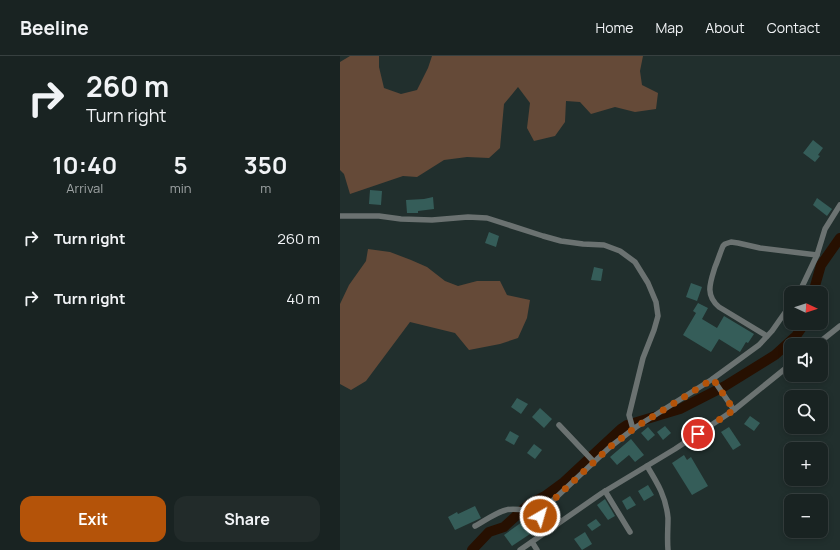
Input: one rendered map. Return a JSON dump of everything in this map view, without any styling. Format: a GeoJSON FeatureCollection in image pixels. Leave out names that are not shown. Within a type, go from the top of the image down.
{"type":"FeatureCollection","features":[{"type":"Feature","properties":{"kind":"street"},"geometry":{"type":"LineString","coordinates":[[802,286],[817,255],[825,229],[840,205]]}},
{"type":"Feature","properties":{"kind":"street"},"geometry":{"type":"LineString","coordinates":[[340,216],[379,216],[401,219],[432,220],[468,217],[488,218],[543,236],[583,244],[604,245],[620,250],[635,262],[648,283],[656,302],[658,316],[654,330],[642,358],[629,415],[633,429]]}},
{"type":"Feature","properties":{"kind":"street"},"geometry":{"type":"LineString","coordinates":[[767,336],[720,307],[713,300],[710,290],[710,282],[723,246],[731,242],[760,248],[817,255]]}},
{"type":"Feature","properties":{"kind":"street"},"geometry":{"type":"LineString","coordinates":[[549,531],[541,520],[541,512],[594,462],[633,429],[713,379],[759,345],[784,313]]}},
{"type":"Feature","properties":{"kind":"street"},"geometry":{"type":"LineString","coordinates":[[825,338],[840,326]]}},
{"type":"Feature","properties":{"kind":"street"},"geometry":{"type":"LineString","coordinates":[[520,550],[605,491],[675,449],[734,410],[784,370]]}},
{"type":"Feature","properties":{"kind":"street"},"geometry":{"type":"LineString","coordinates":[[713,379],[734,410]]}},
{"type":"Feature","properties":{"kind":"street"},"geometry":{"type":"LineString","coordinates":[[559,425],[594,462]]}},
{"type":"Feature","properties":{"kind":"street"},"geometry":{"type":"LineString","coordinates":[[647,466],[661,489],[666,503],[668,519],[668,550]]}},
{"type":"Feature","properties":{"kind":"street"},"geometry":{"type":"LineString","coordinates":[[605,491],[630,532]]}},
{"type":"Feature","properties":{"kind":"street"},"geometry":{"type":"LineString","coordinates":[[475,526],[506,510],[518,509],[541,512]]}},
{"type":"Feature","properties":{"kind":"street"},"geometry":{"type":"LineString","coordinates":[[532,542],[538,550]]}},
{"type":"Feature","properties":{"kind":"shaded area"},"geometry":{"type":"Polygon","coordinates":[[[350,56],[379,56],[379,67],[384,88],[401,94],[417,90],[432,56],[643,56],[640,71],[642,85],[658,93],[656,109],[635,112],[615,107],[591,114],[580,102],[566,101],[565,122],[555,136],[534,141],[527,128],[530,103],[518,87],[504,104],[500,148],[489,158],[467,157],[444,160],[417,177],[403,176],[350,194],[344,174],[340,170],[340,62],[350,56]]]}},
{"type":"Feature","properties":{"kind":"shaded area"},"geometry":{"type":"Polygon","coordinates":[[[368,249],[390,252],[411,260],[427,267],[445,281],[458,286],[477,281],[500,281],[507,295],[530,300],[527,318],[518,338],[500,344],[469,350],[455,333],[410,322],[366,381],[351,390],[340,384],[340,304],[349,285],[366,261],[368,249]]]}},
{"type":"Feature","properties":{"kind":"building"},"geometry":{"type":"Polygon","coordinates":[[[813,140],[823,148],[818,155],[820,156],[815,162],[803,153],[813,140]]]}},
{"type":"Feature","properties":{"kind":"building"},"geometry":{"type":"Polygon","coordinates":[[[370,190],[382,191],[381,205],[369,204],[370,190]]]}},
{"type":"Feature","properties":{"kind":"building"},"geometry":{"type":"Polygon","coordinates":[[[433,197],[434,209],[418,211],[418,213],[407,213],[406,200],[433,197]]]}},
{"type":"Feature","properties":{"kind":"building"},"geometry":{"type":"Polygon","coordinates":[[[817,198],[832,209],[827,216],[813,205],[817,198]]]}},
{"type":"Feature","properties":{"kind":"building"},"geometry":{"type":"Polygon","coordinates":[[[489,232],[499,236],[496,247],[485,243],[489,232]]]}},
{"type":"Feature","properties":{"kind":"building"},"geometry":{"type":"Polygon","coordinates":[[[594,267],[603,269],[601,281],[591,280],[594,267]]]}},
{"type":"Feature","properties":{"kind":"building"},"geometry":{"type":"Polygon","coordinates":[[[691,283],[702,287],[697,301],[686,297],[691,283]]]}},
{"type":"Feature","properties":{"kind":"building"},"geometry":{"type":"Polygon","coordinates":[[[698,303],[708,308],[702,319],[717,328],[724,316],[754,334],[748,343],[746,342],[740,352],[719,339],[711,352],[683,335],[696,313],[693,311],[698,303]]]}},
{"type":"Feature","properties":{"kind":"building"},"geometry":{"type":"Polygon","coordinates":[[[517,398],[528,404],[521,414],[511,407],[517,398]]]}},
{"type":"Feature","properties":{"kind":"building"},"geometry":{"type":"Polygon","coordinates":[[[540,408],[552,419],[544,428],[532,417],[540,408]]]}},
{"type":"Feature","properties":{"kind":"building"},"geometry":{"type":"Polygon","coordinates":[[[750,416],[760,423],[754,431],[744,424],[750,416]]]}},
{"type":"Feature","properties":{"kind":"building"},"geometry":{"type":"Polygon","coordinates":[[[665,426],[671,433],[663,440],[657,432],[665,426]]]}},
{"type":"Feature","properties":{"kind":"building"},"geometry":{"type":"Polygon","coordinates":[[[648,427],[655,435],[648,441],[641,433],[648,427]]]}},
{"type":"Feature","properties":{"kind":"building"},"geometry":{"type":"Polygon","coordinates":[[[729,427],[741,445],[733,450],[721,432],[729,427]]]}},
{"type":"Feature","properties":{"kind":"building"},"geometry":{"type":"Polygon","coordinates":[[[510,431],[519,436],[514,445],[505,440],[510,431]]]}},
{"type":"Feature","properties":{"kind":"building"},"geometry":{"type":"Polygon","coordinates":[[[631,439],[644,455],[635,462],[629,455],[617,465],[610,457],[631,439]]]}},
{"type":"Feature","properties":{"kind":"building"},"geometry":{"type":"Polygon","coordinates":[[[534,444],[542,450],[535,459],[527,453],[534,444]]]}},
{"type":"Feature","properties":{"kind":"building"},"geometry":{"type":"Polygon","coordinates":[[[684,455],[687,460],[691,457],[708,486],[692,495],[672,463],[684,455]]]}},
{"type":"Feature","properties":{"kind":"building"},"geometry":{"type":"Polygon","coordinates":[[[648,485],[654,495],[644,501],[638,491],[648,485]]]}},
{"type":"Feature","properties":{"kind":"building"},"geometry":{"type":"Polygon","coordinates":[[[630,496],[636,505],[627,510],[622,501],[630,496]]]}},
{"type":"Feature","properties":{"kind":"building"},"geometry":{"type":"Polygon","coordinates":[[[605,499],[615,516],[608,520],[597,505],[605,499]]]}},
{"type":"Feature","properties":{"kind":"building"},"geometry":{"type":"Polygon","coordinates":[[[475,506],[481,518],[455,530],[448,517],[457,512],[458,514],[475,506]]]}},
{"type":"Feature","properties":{"kind":"building"},"geometry":{"type":"Polygon","coordinates":[[[596,519],[601,525],[592,531],[587,525],[596,519]]]}},
{"type":"Feature","properties":{"kind":"building"},"geometry":{"type":"Polygon","coordinates":[[[522,522],[530,534],[512,546],[504,535],[522,522]]]}},
{"type":"Feature","properties":{"kind":"building"},"geometry":{"type":"Polygon","coordinates":[[[585,532],[592,544],[582,550],[574,539],[585,532]]]}},
{"type":"Feature","properties":{"kind":"waterway"},"geometry":{"type":"LineString","coordinates":[[815,286],[821,265],[840,238]]}},
{"type":"Feature","properties":{"kind":"waterway"},"geometry":{"type":"LineString","coordinates":[[472,550],[489,532],[504,527],[528,505],[545,496],[564,482],[621,429],[627,425],[680,409],[725,386],[775,355],[796,336],[800,330]]}},
{"type":"Feature","properties":{"kind":"route"},"geometry":{"type":"LineString","coordinates":[[540,516],[541,512],[548,505],[610,447],[643,422],[713,379],[734,410],[698,434]]}}]}
